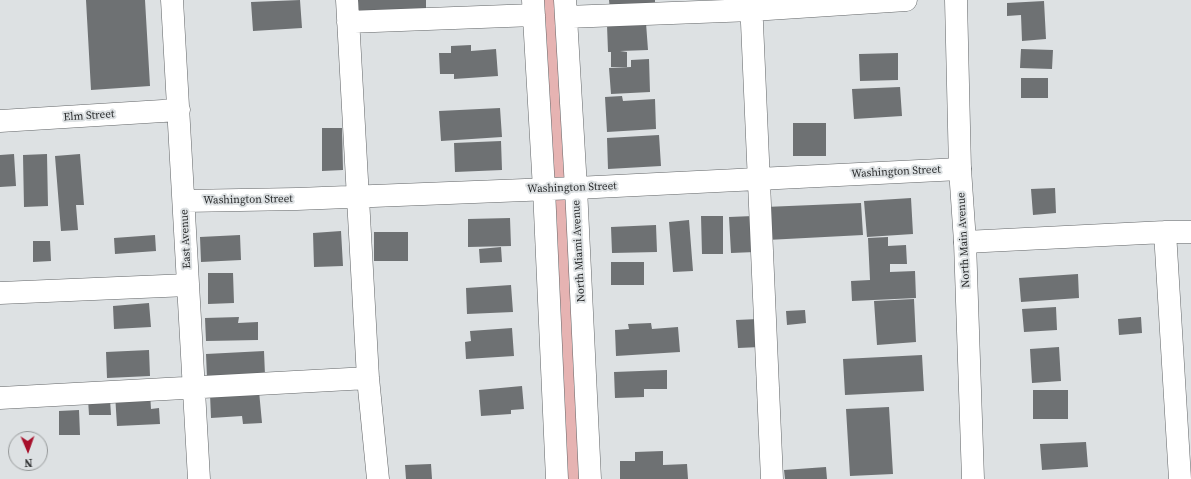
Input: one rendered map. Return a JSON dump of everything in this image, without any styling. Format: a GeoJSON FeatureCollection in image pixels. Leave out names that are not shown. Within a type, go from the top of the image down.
{"type":"FeatureCollection","features":[{"type":"Feature","properties":{"kind":"street","name":"East Avenue"},"geometry":{"type":"LineString","coordinates":[[172,0],[199,479]]}},
{"type":"Feature","properties":{"kind":"street"},"geometry":{"type":"LineString","coordinates":[[347,0],[368,378],[378,479]]}},
{"type":"Feature","properties":{"kind":"street"},"geometry":{"type":"LineString","coordinates":[[565,8],[751,5],[906,0]]}},
{"type":"Feature","properties":{"kind":"street","name":"North Main Avenue"},"geometry":{"type":"LineString","coordinates":[[956,0],[960,169],[965,242],[973,479]]}},
{"type":"Feature","properties":{"kind":"street"},"geometry":{"type":"LineString","coordinates":[[751,5],[772,479]]}},
{"type":"Feature","properties":{"kind":"street"},"geometry":{"type":"LineString","coordinates":[[348,22],[534,8],[544,189],[556,479]]}},
{"type":"Feature","properties":{"kind":"street","name":"North Miami Avenue"},"geometry":{"type":"LineString","coordinates":[[565,8],[576,188],[590,479]]}},
{"type":"Feature","properties":{"kind":"street","name":"Elm Street"},"geometry":{"type":"LineString","coordinates":[[0,122],[178,110]]}},
{"type":"Feature","properties":{"kind":"street","name":"Washington Street"},"geometry":{"type":"LineString","coordinates":[[184,201],[576,188],[960,169]]}},
{"type":"Feature","properties":{"kind":"street"},"geometry":{"type":"LineString","coordinates":[[1165,232],[1180,479]]}},
{"type":"Feature","properties":{"kind":"street"},"geometry":{"type":"LineString","coordinates":[[965,242],[1191,232]]}},
{"type":"Feature","properties":{"kind":"street"},"geometry":{"type":"LineString","coordinates":[[0,293],[188,285]]}},
{"type":"Feature","properties":{"kind":"street"},"geometry":{"type":"LineString","coordinates":[[0,398],[368,378]]}},
{"type":"Feature","properties":{"kind":"shaded area"},"geometry":{"type":"Polygon","coordinates":[[[533,0],[565,0],[590,479],[557,479],[533,0]]]}},
{"type":"Feature","properties":{"kind":"building"},"geometry":{"type":"Polygon","coordinates":[[[86,0],[145,0],[150,86],[91,90],[86,0]]]}},
{"type":"Feature","properties":{"kind":"building"},"geometry":{"type":"Polygon","coordinates":[[[300,0],[302,28],[253,31],[251,2],[300,0]]]}},
{"type":"Feature","properties":{"kind":"building"},"geometry":{"type":"Polygon","coordinates":[[[358,0],[426,0],[426,9],[359,12],[358,0]]]}},
{"type":"Feature","properties":{"kind":"building"},"geometry":{"type":"Polygon","coordinates":[[[609,0],[655,0],[655,9],[610,10],[609,0]]]}},
{"type":"Feature","properties":{"kind":"building"},"geometry":{"type":"Polygon","coordinates":[[[1044,1],[1046,39],[1022,41],[1021,15],[1007,16],[1007,3],[1044,1]]]}},
{"type":"Feature","properties":{"kind":"building"},"geometry":{"type":"Polygon","coordinates":[[[646,23],[648,50],[620,51],[627,52],[627,67],[611,67],[611,52],[608,52],[607,25],[646,23]]]}},
{"type":"Feature","properties":{"kind":"building"},"geometry":{"type":"Polygon","coordinates":[[[471,45],[471,51],[496,49],[498,76],[454,79],[454,74],[440,74],[439,53],[451,53],[451,46],[471,45]]]}},
{"type":"Feature","properties":{"kind":"building"},"geometry":{"type":"Polygon","coordinates":[[[1021,49],[1053,50],[1052,69],[1020,68],[1021,49]]]}},
{"type":"Feature","properties":{"kind":"building"},"geometry":{"type":"Polygon","coordinates":[[[898,53],[898,80],[860,81],[859,54],[898,53]]]}},
{"type":"Feature","properties":{"kind":"building"},"geometry":{"type":"Polygon","coordinates":[[[649,59],[650,92],[611,94],[609,68],[631,67],[631,60],[649,59]]]}},
{"type":"Feature","properties":{"kind":"building"},"geometry":{"type":"Polygon","coordinates":[[[1021,78],[1048,78],[1048,98],[1021,98],[1021,78]]]}},
{"type":"Feature","properties":{"kind":"building"},"geometry":{"type":"Polygon","coordinates":[[[900,87],[902,116],[854,119],[852,89],[900,87]]]}},
{"type":"Feature","properties":{"kind":"building"},"geometry":{"type":"Polygon","coordinates":[[[622,96],[623,101],[655,99],[656,129],[607,132],[605,97],[622,96]]]}},
{"type":"Feature","properties":{"kind":"building"},"geometry":{"type":"Polygon","coordinates":[[[500,108],[502,137],[441,141],[439,111],[500,108]]]}},
{"type":"Feature","properties":{"kind":"building"},"geometry":{"type":"Polygon","coordinates":[[[793,123],[826,123],[826,156],[793,156],[793,123]]]}},
{"type":"Feature","properties":{"kind":"building"},"geometry":{"type":"Polygon","coordinates":[[[322,128],[342,128],[343,170],[322,171],[322,128]]]}},
{"type":"Feature","properties":{"kind":"building"},"geometry":{"type":"Polygon","coordinates":[[[659,135],[661,166],[608,169],[607,138],[659,135]]]}},
{"type":"Feature","properties":{"kind":"building"},"geometry":{"type":"Polygon","coordinates":[[[501,141],[502,170],[455,172],[454,143],[501,141]]]}},
{"type":"Feature","properties":{"kind":"building"},"geometry":{"type":"Polygon","coordinates":[[[14,154],[16,186],[0,187],[0,155],[14,154]]]}},
{"type":"Feature","properties":{"kind":"building"},"geometry":{"type":"Polygon","coordinates":[[[47,154],[48,206],[24,207],[23,155],[47,154]]]}},
{"type":"Feature","properties":{"kind":"building"},"geometry":{"type":"Polygon","coordinates":[[[80,154],[84,205],[76,205],[78,230],[61,231],[55,156],[80,154]]]}},
{"type":"Feature","properties":{"kind":"building"},"geometry":{"type":"Polygon","coordinates":[[[1055,188],[1056,213],[1033,215],[1031,189],[1055,188]]]}},
{"type":"Feature","properties":{"kind":"building"},"geometry":{"type":"Polygon","coordinates":[[[911,198],[913,234],[867,237],[864,201],[911,198]]]}},
{"type":"Feature","properties":{"kind":"building"},"geometry":{"type":"Polygon","coordinates":[[[861,203],[863,235],[767,240],[765,207],[861,203]]]}},
{"type":"Feature","properties":{"kind":"building"},"geometry":{"type":"Polygon","coordinates":[[[701,216],[723,216],[723,254],[702,254],[701,216]]]}},
{"type":"Feature","properties":{"kind":"building"},"geometry":{"type":"Polygon","coordinates":[[[753,216],[755,252],[731,253],[729,217],[753,216]]]}},
{"type":"Feature","properties":{"kind":"building"},"geometry":{"type":"Polygon","coordinates":[[[510,218],[511,246],[468,247],[468,219],[510,218]]]}},
{"type":"Feature","properties":{"kind":"building"},"geometry":{"type":"Polygon","coordinates":[[[689,220],[693,271],[673,272],[669,222],[689,220]]]}},
{"type":"Feature","properties":{"kind":"building"},"geometry":{"type":"Polygon","coordinates":[[[656,225],[657,252],[612,253],[611,227],[656,225]]]}},
{"type":"Feature","properties":{"kind":"building"},"geometry":{"type":"Polygon","coordinates":[[[341,231],[343,266],[314,267],[313,233],[341,231]]]}},
{"type":"Feature","properties":{"kind":"building"},"geometry":{"type":"Polygon","coordinates":[[[374,232],[408,232],[408,261],[374,261],[374,232]]]}},
{"type":"Feature","properties":{"kind":"building"},"geometry":{"type":"Polygon","coordinates":[[[155,235],[156,251],[115,254],[114,238],[155,235]]]}},
{"type":"Feature","properties":{"kind":"building"},"geometry":{"type":"Polygon","coordinates":[[[240,235],[241,260],[201,262],[200,237],[240,235]]]}},
{"type":"Feature","properties":{"kind":"building"},"geometry":{"type":"Polygon","coordinates":[[[888,237],[888,246],[906,245],[907,264],[890,264],[890,272],[915,271],[916,298],[852,301],[851,281],[870,280],[868,238],[888,237]]]}},
{"type":"Feature","properties":{"kind":"building"},"geometry":{"type":"Polygon","coordinates":[[[33,241],[50,241],[51,261],[33,262],[33,241]]]}},
{"type":"Feature","properties":{"kind":"building"},"geometry":{"type":"Polygon","coordinates":[[[501,247],[502,262],[480,263],[479,249],[501,247]]]}},
{"type":"Feature","properties":{"kind":"building"},"geometry":{"type":"Polygon","coordinates":[[[611,262],[644,262],[644,285],[611,285],[611,262]]]}},
{"type":"Feature","properties":{"kind":"building"},"geometry":{"type":"Polygon","coordinates":[[[208,273],[233,273],[234,303],[208,304],[208,273]]]}},
{"type":"Feature","properties":{"kind":"building"},"geometry":{"type":"Polygon","coordinates":[[[1078,274],[1079,298],[1021,302],[1019,278],[1078,274]]]}},
{"type":"Feature","properties":{"kind":"building"},"geometry":{"type":"Polygon","coordinates":[[[511,285],[513,312],[467,314],[466,288],[511,285]]]}},
{"type":"Feature","properties":{"kind":"building"},"geometry":{"type":"Polygon","coordinates":[[[914,299],[916,342],[877,345],[874,301],[914,299]]]}},
{"type":"Feature","properties":{"kind":"building"},"geometry":{"type":"Polygon","coordinates":[[[149,303],[151,327],[114,329],[113,306],[149,303]]]}},
{"type":"Feature","properties":{"kind":"building"},"geometry":{"type":"Polygon","coordinates":[[[1056,307],[1057,330],[1024,332],[1022,309],[1056,307]]]}},
{"type":"Feature","properties":{"kind":"building"},"geometry":{"type":"Polygon","coordinates":[[[805,310],[806,323],[787,325],[786,311],[805,310]]]}},
{"type":"Feature","properties":{"kind":"building"},"geometry":{"type":"Polygon","coordinates":[[[239,317],[238,323],[258,322],[258,340],[206,341],[205,318],[239,317]]]}},
{"type":"Feature","properties":{"kind":"building"},"geometry":{"type":"Polygon","coordinates":[[[1141,317],[1142,333],[1119,335],[1118,319],[1141,317]]]}},
{"type":"Feature","properties":{"kind":"building"},"geometry":{"type":"Polygon","coordinates":[[[758,319],[760,347],[738,348],[736,320],[758,319]]]}},
{"type":"Feature","properties":{"kind":"building"},"geometry":{"type":"Polygon","coordinates":[[[651,323],[652,329],[678,327],[680,352],[616,356],[615,330],[629,329],[628,324],[651,323]]]}},
{"type":"Feature","properties":{"kind":"building"},"geometry":{"type":"Polygon","coordinates":[[[512,328],[514,356],[466,359],[465,342],[471,341],[470,331],[512,328]]]}},
{"type":"Feature","properties":{"kind":"building"},"geometry":{"type":"Polygon","coordinates":[[[1059,347],[1061,381],[1032,383],[1030,349],[1059,347]]]}},
{"type":"Feature","properties":{"kind":"building"},"geometry":{"type":"Polygon","coordinates":[[[149,350],[150,376],[107,378],[106,352],[149,350]]]}},
{"type":"Feature","properties":{"kind":"building"},"geometry":{"type":"Polygon","coordinates":[[[264,351],[265,375],[207,378],[206,354],[264,351]]]}},
{"type":"Feature","properties":{"kind":"building"},"geometry":{"type":"Polygon","coordinates":[[[922,355],[924,391],[845,395],[843,359],[922,355]]]}},
{"type":"Feature","properties":{"kind":"building"},"geometry":{"type":"Polygon","coordinates":[[[667,370],[667,389],[644,389],[644,397],[615,398],[614,372],[667,370]]]}},
{"type":"Feature","properties":{"kind":"building"},"geometry":{"type":"Polygon","coordinates":[[[522,386],[524,409],[511,410],[511,414],[481,416],[479,390],[522,386]]]}},
{"type":"Feature","properties":{"kind":"building"},"geometry":{"type":"Polygon","coordinates":[[[1033,390],[1068,390],[1068,419],[1033,419],[1033,390]]]}},
{"type":"Feature","properties":{"kind":"building"},"geometry":{"type":"Polygon","coordinates":[[[259,391],[262,423],[243,424],[242,416],[211,418],[210,394],[259,391]]]}},
{"type":"Feature","properties":{"kind":"building"},"geometry":{"type":"Polygon","coordinates":[[[150,393],[151,409],[159,408],[160,424],[117,426],[115,394],[150,393]]]}},
{"type":"Feature","properties":{"kind":"building"},"geometry":{"type":"Polygon","coordinates":[[[88,399],[110,399],[111,415],[89,415],[88,399]]]}},
{"type":"Feature","properties":{"kind":"building"},"geometry":{"type":"Polygon","coordinates":[[[889,407],[893,474],[850,476],[846,409],[889,407]]]}},
{"type":"Feature","properties":{"kind":"building"},"geometry":{"type":"Polygon","coordinates":[[[79,410],[80,435],[59,435],[59,411],[79,410]]]}},
{"type":"Feature","properties":{"kind":"building"},"geometry":{"type":"Polygon","coordinates":[[[1086,442],[1088,467],[1042,470],[1040,444],[1086,442]]]}},
{"type":"Feature","properties":{"kind":"building"},"geometry":{"type":"Polygon","coordinates":[[[663,451],[663,465],[687,464],[688,479],[620,479],[620,461],[635,461],[635,452],[663,451]]]}},
{"type":"Feature","properties":{"kind":"building"},"geometry":{"type":"Polygon","coordinates":[[[431,464],[432,479],[406,479],[405,465],[431,464]]]}},
{"type":"Feature","properties":{"kind":"building"},"geometry":{"type":"Polygon","coordinates":[[[826,467],[827,479],[785,479],[784,470],[826,467]]]}}]}
